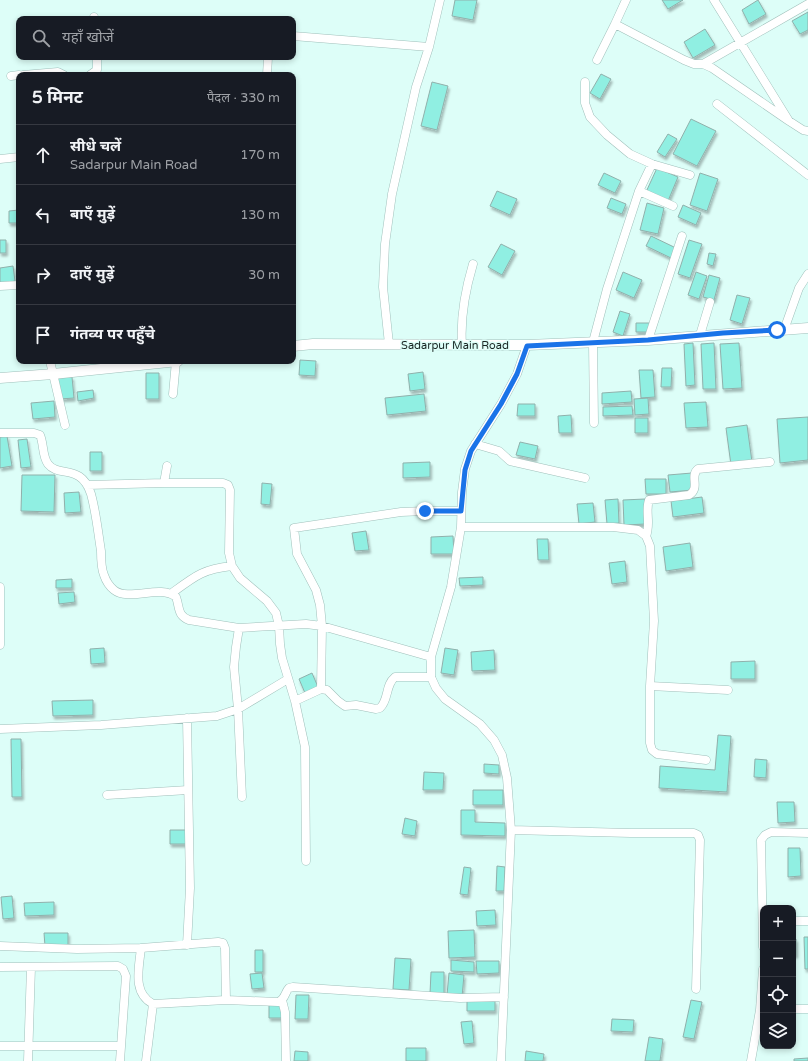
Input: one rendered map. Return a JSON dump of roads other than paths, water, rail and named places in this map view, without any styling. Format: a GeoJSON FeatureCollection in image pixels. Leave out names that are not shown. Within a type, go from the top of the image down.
{"type":"FeatureCollection","features":[{"type":"Feature","properties":{"kind":"street"},"geometry":{"type":"LineString","coordinates":[[388,344],[383,288],[385,244],[392,194],[416,87],[429,47],[440,0]]}},
{"type":"Feature","properties":{"kind":"street"},"geometry":{"type":"LineString","coordinates":[[597,60],[626,0]]}},
{"type":"Feature","properties":{"kind":"street"},"geometry":{"type":"LineString","coordinates":[[714,0],[789,121]]}},
{"type":"Feature","properties":{"kind":"street"},"geometry":{"type":"LineString","coordinates":[[703,64],[808,4]]}},
{"type":"Feature","properties":{"kind":"street"},"geometry":{"type":"LineString","coordinates":[[615,24],[684,60],[694,64],[703,64],[712,68],[789,121],[803,130],[808,131]]}},
{"type":"Feature","properties":{"kind":"street"},"geometry":{"type":"LineString","coordinates":[[296,36],[429,47]]}},
{"type":"Feature","properties":{"kind":"street"},"geometry":{"type":"LineString","coordinates":[[94,72],[97,70],[97,60]]}},
{"type":"Feature","properties":{"kind":"street"},"geometry":{"type":"LineString","coordinates":[[267,72],[268,60]]}},
{"type":"Feature","properties":{"kind":"street"},"geometry":{"type":"LineString","coordinates":[[585,82],[585,103],[590,117],[607,136],[630,154],[652,164],[690,175]]}},
{"type":"Feature","properties":{"kind":"street"},"geometry":{"type":"LineString","coordinates":[[716,104],[808,175]]}},
{"type":"Feature","properties":{"kind":"street"},"geometry":{"type":"LineString","coordinates":[[0,159],[16,157]]}},
{"type":"Feature","properties":{"kind":"street"},"geometry":{"type":"LineString","coordinates":[[594,424],[592,342],[607,289],[639,191],[652,164]]}},
{"type":"Feature","properties":{"kind":"street"},"geometry":{"type":"LineString","coordinates":[[639,191],[673,206]]}},
{"type":"Feature","properties":{"kind":"street"},"geometry":{"type":"LineString","coordinates":[[648,340],[682,236]]}},
{"type":"Feature","properties":{"kind":"street"},"geometry":{"type":"LineString","coordinates":[[462,345],[462,309],[473,264]]}},
{"type":"Feature","properties":{"kind":"street"},"geometry":{"type":"LineString","coordinates":[[784,330],[799,288],[808,274]]}},
{"type":"Feature","properties":{"kind":"street"},"geometry":{"type":"LineString","coordinates":[[0,286],[16,285]]}},
{"type":"Feature","properties":{"kind":"street"},"geometry":{"type":"LineString","coordinates":[[700,336],[710,302]]}},
{"type":"Feature","properties":{"kind":"street","name":"Sadarpur Main Road"},"geometry":{"type":"LineString","coordinates":[[296,346],[314,344],[388,344],[527,346],[648,340],[808,328]]}},
{"type":"Feature","properties":{"kind":"street"},"geometry":{"type":"LineString","coordinates":[[501,1061],[511,830],[507,778],[502,755],[494,740],[480,724],[445,699],[436,688],[432,677],[431,657],[451,587],[461,527],[465,470],[471,451],[501,404],[517,374],[527,346]]}},
{"type":"Feature","properties":{"kind":"street"},"geometry":{"type":"LineString","coordinates":[[51,364],[65,425]]}},
{"type":"Feature","properties":{"kind":"street"},"geometry":{"type":"LineString","coordinates":[[0,378],[148,364]]}},
{"type":"Feature","properties":{"kind":"street"},"geometry":{"type":"LineString","coordinates":[[173,394],[177,364]]}},
{"type":"Feature","properties":{"kind":"street"},"geometry":{"type":"LineString","coordinates":[[0,433],[34,433],[40,435],[48,465],[55,469],[74,473],[87,485],[91,494],[98,528],[103,574],[109,585],[115,591],[124,594],[172,593],[201,572],[215,568],[232,566]]}},
{"type":"Feature","properties":{"kind":"street"},"geometry":{"type":"LineString","coordinates":[[475,444],[499,450],[510,462],[585,478]]}},
{"type":"Feature","properties":{"kind":"street"},"geometry":{"type":"LineString","coordinates":[[646,536],[649,523],[649,500],[689,496],[695,489],[694,474],[698,469],[770,462]]}},
{"type":"Feature","properties":{"kind":"street"},"geometry":{"type":"LineString","coordinates":[[164,483],[167,466]]}},
{"type":"Feature","properties":{"kind":"street"},"geometry":{"type":"LineString","coordinates":[[87,485],[164,483],[223,483],[228,485],[230,490],[229,553],[232,566],[240,578],[267,601],[276,613],[279,626],[280,644],[295,701],[306,756],[306,861]]}},
{"type":"Feature","properties":{"kind":"street"},"geometry":{"type":"LineString","coordinates":[[321,689],[322,626],[320,605],[316,590],[297,554],[294,528],[401,512],[461,511]]}},
{"type":"Feature","properties":{"kind":"street"},"geometry":{"type":"LineString","coordinates":[[461,527],[613,527],[638,530],[646,536],[650,546],[654,620],[650,686],[650,744],[652,750],[657,754],[706,760]]}},
{"type":"Feature","properties":{"kind":"street"},"geometry":{"type":"LineString","coordinates":[[0,587],[0,645]]}},
{"type":"Feature","properties":{"kind":"street"},"geometry":{"type":"LineString","coordinates":[[172,593],[176,597],[179,612],[183,617],[189,620],[239,628],[306,624],[322,626],[431,657]]}},
{"type":"Feature","properties":{"kind":"street"},"geometry":{"type":"LineString","coordinates":[[239,628],[234,667],[238,709],[242,797]]}},
{"type":"Feature","properties":{"kind":"street"},"geometry":{"type":"LineString","coordinates":[[295,701],[321,689],[327,690],[338,702],[345,706],[356,705],[376,709],[383,705],[389,684],[395,678],[432,677]]}},
{"type":"Feature","properties":{"kind":"street"},"geometry":{"type":"LineString","coordinates":[[0,730],[94,726],[217,716],[238,709],[288,679]]}},
{"type":"Feature","properties":{"kind":"street"},"geometry":{"type":"LineString","coordinates":[[650,686],[728,690]]}},
{"type":"Feature","properties":{"kind":"street"},"geometry":{"type":"LineString","coordinates":[[187,718],[190,888],[187,945]]}},
{"type":"Feature","properties":{"kind":"street"},"geometry":{"type":"LineString","coordinates":[[107,795],[188,790]]}},
{"type":"Feature","properties":{"kind":"street"},"geometry":{"type":"LineString","coordinates":[[511,830],[694,833],[698,835],[700,840],[696,989]]}},
{"type":"Feature","properties":{"kind":"street"},"geometry":{"type":"LineString","coordinates":[[763,941],[761,840],[765,835],[771,832],[808,833]]}},
{"type":"Feature","properties":{"kind":"street"},"geometry":{"type":"LineString","coordinates":[[796,921],[808,921]]}},
{"type":"Feature","properties":{"kind":"street"},"geometry":{"type":"LineString","coordinates":[[0,946],[77,949],[141,948],[218,942],[223,943],[225,948],[226,1000]]}},
{"type":"Feature","properties":{"kind":"street"},"geometry":{"type":"LineString","coordinates":[[141,948],[138,984],[141,994],[146,1001],[153,1004],[226,1000],[278,1002],[282,1000],[289,988],[293,987],[460,998],[504,997]]}},
{"type":"Feature","properties":{"kind":"street"},"geometry":{"type":"LineString","coordinates":[[0,967],[118,966],[123,969],[126,976],[120,1061]]}},
{"type":"Feature","properties":{"kind":"street"},"geometry":{"type":"LineString","coordinates":[[28,1061],[31,967]]}},
{"type":"Feature","properties":{"kind":"street"},"geometry":{"type":"LineString","coordinates":[[751,1061],[760,1010],[762,977]]}},
{"type":"Feature","properties":{"kind":"street"},"geometry":{"type":"LineString","coordinates":[[282,1000],[285,1012],[286,1061]]}},
{"type":"Feature","properties":{"kind":"street"},"geometry":{"type":"LineString","coordinates":[[146,1061],[153,1004]]}},
{"type":"Feature","properties":{"kind":"street"},"geometry":{"type":"LineString","coordinates":[[796,1009],[808,1009]]}},
{"type":"Feature","properties":{"kind":"street"},"geometry":{"type":"LineString","coordinates":[[0,1046],[121,1046]]}}]}
